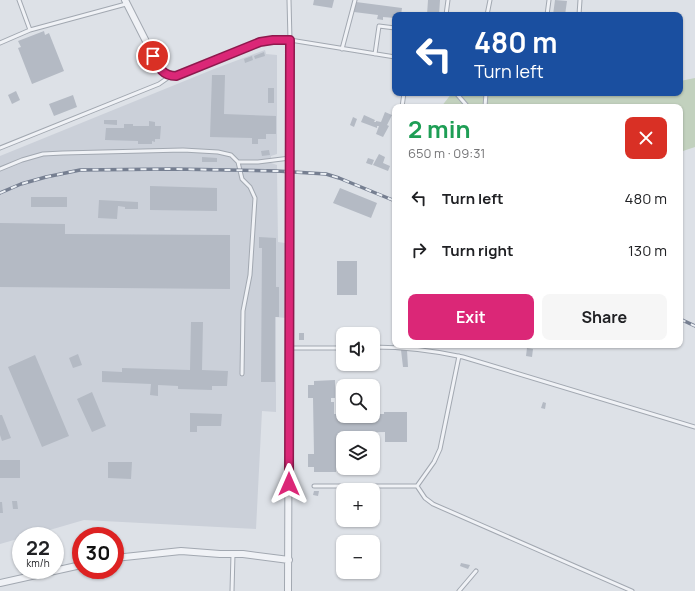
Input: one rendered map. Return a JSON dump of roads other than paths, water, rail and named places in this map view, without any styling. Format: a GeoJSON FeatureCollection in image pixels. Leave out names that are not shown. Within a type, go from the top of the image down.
{"type":"FeatureCollection","features":[{"type":"Feature","properties":{"kind":"street"},"geometry":{"type":"LineString","coordinates":[[126,2],[160,69],[170,76],[176,76],[260,42],[290,40],[288,591]]}},
{"type":"Feature","properties":{"kind":"street"},"geometry":{"type":"LineString","coordinates":[[124,557],[181,551],[233,554],[289,560]]}},
{"type":"Feature","properties":{"kind":"street"},"geometry":{"type":"LineString","coordinates":[[0,583],[72,567]]}},
{"type":"Feature","properties":{"kind":"lane"},"geometry":{"type":"LineString","coordinates":[[18,0],[30,30]]}},
{"type":"Feature","properties":{"kind":"lane"},"geometry":{"type":"LineString","coordinates":[[289,0],[290,40],[392,57]]}},
{"type":"Feature","properties":{"kind":"lane"},"geometry":{"type":"LineString","coordinates":[[342,48],[355,0]]}},
{"type":"Feature","properties":{"kind":"lane"},"geometry":{"type":"LineString","coordinates":[[446,12],[448,0]]}},
{"type":"Feature","properties":{"kind":"lane"},"geometry":{"type":"LineString","coordinates":[[488,12],[490,0]]}},
{"type":"Feature","properties":{"kind":"lane"},"geometry":{"type":"LineString","coordinates":[[547,12],[549,0]]}},
{"type":"Feature","properties":{"kind":"lane"},"geometry":{"type":"LineString","coordinates":[[579,12],[580,0]]}},
{"type":"Feature","properties":{"kind":"lane"},"geometry":{"type":"LineString","coordinates":[[0,43],[30,30],[126,2]]}},
{"type":"Feature","properties":{"kind":"lane"},"geometry":{"type":"LineString","coordinates":[[375,54],[379,26],[392,28]]}},
{"type":"Feature","properties":{"kind":"lane"},"geometry":{"type":"LineString","coordinates":[[0,148],[160,84],[170,76]]}},
{"type":"Feature","properties":{"kind":"lane"},"geometry":{"type":"LineString","coordinates":[[459,96],[465,104]]}},
{"type":"Feature","properties":{"kind":"lane"},"geometry":{"type":"LineString","coordinates":[[0,169],[22,160],[43,154],[183,150],[218,152],[231,155],[238,162],[242,179],[250,186],[255,198],[250,275],[243,311],[242,374]]}},
{"type":"Feature","properties":{"kind":"lane"},"geometry":{"type":"LineString","coordinates":[[238,162],[258,162],[290,158]]}},
{"type":"Feature","properties":{"kind":"lane"},"geometry":{"type":"LineString","coordinates":[[380,347],[392,347]]}},
{"type":"Feature","properties":{"kind":"lane"},"geometry":{"type":"LineString","coordinates":[[288,348],[336,348]]}},
{"type":"Feature","properties":{"kind":"lane"},"geometry":{"type":"LineString","coordinates":[[412,348],[440,351],[459,356],[695,427]]}},
{"type":"Feature","properties":{"kind":"lane"},"geometry":{"type":"LineString","coordinates":[[417,486],[434,462],[440,449],[459,356]]}},
{"type":"Feature","properties":{"kind":"lane"},"geometry":{"type":"LineString","coordinates":[[314,486],[417,486]]}},
{"type":"Feature","properties":{"kind":"lane"},"geometry":{"type":"LineString","coordinates":[[417,486],[425,498],[434,504],[632,591]]}},
{"type":"Feature","properties":{"kind":"lane"},"geometry":{"type":"LineString","coordinates":[[232,591],[233,554]]}},
{"type":"Feature","properties":{"kind":"lane"},"geometry":{"type":"LineString","coordinates":[[459,591],[476,571]]}},
{"type":"Feature","properties":{"kind":"railway"},"geometry":{"type":"LineString","coordinates":[[0,193],[21,184],[80,170],[173,169],[277,171],[326,174],[392,200]]}},
{"type":"Feature","properties":{"kind":"railway"},"geometry":{"type":"LineString","coordinates":[[683,320],[695,326]]}}]}
